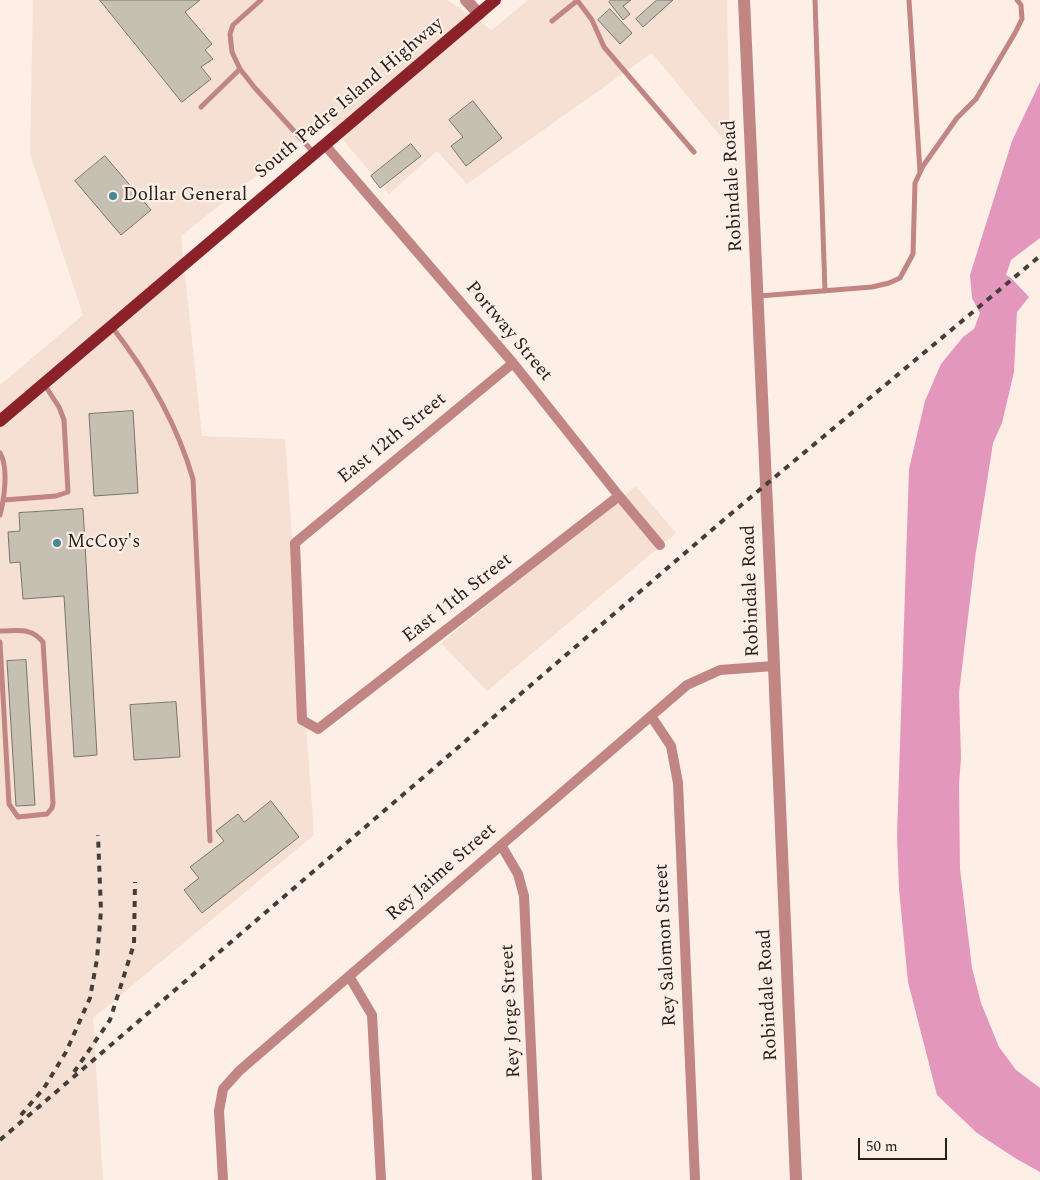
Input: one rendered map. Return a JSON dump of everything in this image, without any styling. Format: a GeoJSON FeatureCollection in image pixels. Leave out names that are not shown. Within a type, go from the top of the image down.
{"type":"FeatureCollection","features":[{"type":"Feature","properties":{"kind":"main road","name":"South Padre Island Highway"},"geometry":{"type":"LineString","coordinates":[[0,421],[495,0]]}},
{"type":"Feature","properties":{"kind":"street"},"geometry":{"type":"LineString","coordinates":[[466,0],[479,14]]}},
{"type":"Feature","properties":{"kind":"street","name":"Robindale Road"},"geometry":{"type":"LineString","coordinates":[[744,0],[769,521],[796,1180]]}},
{"type":"Feature","properties":{"kind":"street","name":"Portway Street"},"geometry":{"type":"LineString","coordinates":[[325,144],[513,363],[660,545]]}},
{"type":"Feature","properties":{"kind":"street","name":"East 12th Street"},"geometry":{"type":"LineString","coordinates":[[318,729],[302,720],[294,543],[513,363]]}},
{"type":"Feature","properties":{"kind":"street","name":"East 11th Street"},"geometry":{"type":"LineString","coordinates":[[318,729],[619,496]]}},
{"type":"Feature","properties":{"kind":"street","name":"Rey Jaime Street"},"geometry":{"type":"LineString","coordinates":[[223,1180],[218,1111],[223,1088],[240,1071],[687,685],[720,670],[774,666]]}},
{"type":"Feature","properties":{"kind":"street","name":"Rey Salomon Street"},"geometry":{"type":"LineString","coordinates":[[650,716],[672,746],[678,783],[695,1180]]}},
{"type":"Feature","properties":{"kind":"street","name":"Rey Jorge Street"},"geometry":{"type":"LineString","coordinates":[[501,845],[518,874],[524,896],[537,1180]]}},
{"type":"Feature","properties":{"kind":"street"},"geometry":{"type":"LineString","coordinates":[[350,976],[372,1015],[381,1180]]}},
{"type":"Feature","properties":{"kind":"lane"},"geometry":{"type":"LineString","coordinates":[[261,0],[233,25],[230,34],[232,52],[240,69],[314,154]]}},
{"type":"Feature","properties":{"kind":"lane"},"geometry":{"type":"LineString","coordinates":[[552,21],[578,0],[592,20],[604,47],[694,152]]}},
{"type":"Feature","properties":{"kind":"lane"},"geometry":{"type":"LineString","coordinates":[[815,0],[826,291]]}},
{"type":"Feature","properties":{"kind":"lane"},"geometry":{"type":"LineString","coordinates":[[909,0],[920,173]]}},
{"type":"Feature","properties":{"kind":"lane"},"geometry":{"type":"LineString","coordinates":[[758,296],[872,287],[900,278],[914,254],[915,183],[957,118],[976,98],[1015,33],[1022,19],[1021,5],[1017,0]]}},
{"type":"Feature","properties":{"kind":"lane"},"geometry":{"type":"LineString","coordinates":[[201,107],[240,69]]}},
{"type":"Feature","properties":{"kind":"lane"},"geometry":{"type":"LineString","coordinates":[[111,326],[136,359],[167,414],[185,450],[193,479],[210,841]]}},
{"type":"Feature","properties":{"kind":"lane"},"geometry":{"type":"LineString","coordinates":[[4,500],[56,496],[68,492],[64,420],[59,407],[43,384]]}},
{"type":"Feature","properties":{"kind":"lane"},"geometry":{"type":"LineString","coordinates":[[0,452],[4,467],[4,500],[0,515]]}},
{"type":"Feature","properties":{"kind":"lane"},"geometry":{"type":"LineString","coordinates":[[0,631],[30,631],[38,635],[44,642],[52,803],[52,808],[47,814],[18,816],[8,804],[0,642]]}},
{"type":"Feature","properties":{"kind":"shaded area"},"geometry":{"type":"Polygon","coordinates":[[[33,0],[447,0],[492,30],[528,0],[727,0],[730,148],[652,53],[467,184],[437,151],[389,194],[326,120],[181,236],[202,436],[285,439],[314,835],[93,1018],[103,1180],[0,1180],[0,385],[83,315],[30,154],[33,0]]]}},
{"type":"Feature","properties":{"kind":"shaded area"},"geometry":{"type":"Polygon","coordinates":[[[1040,82],[1040,238],[1011,260],[1006,275],[1029,297],[1017,312],[1014,372],[1002,423],[993,443],[975,558],[959,693],[961,758],[959,784],[960,869],[972,968],[981,1003],[999,1047],[1016,1070],[1040,1088],[1040,1172],[977,1133],[937,1095],[908,982],[899,889],[897,836],[909,469],[925,401],[941,364],[963,337],[974,329],[980,313],[972,298],[970,275],[1012,141],[1040,82]]]}},
{"type":"Feature","properties":{"kind":"shaded area"},"geometry":{"type":"Polygon","coordinates":[[[636,486],[676,533],[487,691],[441,643],[636,486]]]}},
{"type":"Feature","properties":{"kind":"building"},"geometry":{"type":"Polygon","coordinates":[[[100,0],[200,0],[185,12],[212,44],[205,50],[213,59],[201,67],[211,79],[182,102],[100,0]]]}},
{"type":"Feature","properties":{"kind":"building"},"geometry":{"type":"Polygon","coordinates":[[[611,0],[631,0],[623,6],[630,14],[623,20],[609,2],[611,0]]]}},
{"type":"Feature","properties":{"kind":"building"},"geometry":{"type":"Polygon","coordinates":[[[657,0],[673,0],[643,27],[636,19],[657,0]]]}},
{"type":"Feature","properties":{"kind":"building"},"geometry":{"type":"Polygon","coordinates":[[[610,9],[632,33],[620,44],[598,20],[610,9]]]}},
{"type":"Feature","properties":{"kind":"building"},"geometry":{"type":"Polygon","coordinates":[[[473,101],[502,138],[466,166],[451,146],[463,137],[449,120],[473,101]]]}},
{"type":"Feature","properties":{"kind":"building"},"geometry":{"type":"Polygon","coordinates":[[[411,144],[421,156],[380,188],[371,176],[411,144]]]}},
{"type":"Feature","properties":{"kind":"building","name":"Dollar General"},"geometry":{"type":"Polygon","coordinates":[[[105,156],[151,210],[121,235],[75,181],[105,156]]]}},
{"type":"Feature","properties":{"kind":"building"},"geometry":{"type":"Polygon","coordinates":[[[133,411],[138,493],[94,496],[89,414],[133,411]]]}},
{"type":"Feature","properties":{"kind":"building"},"geometry":{"type":"Polygon","coordinates":[[[83,509],[97,755],[74,757],[64,596],[23,599],[20,562],[10,563],[8,532],[20,531],[19,513],[83,509]]]}},
{"type":"Feature","properties":{"kind":"building"},"geometry":{"type":"Polygon","coordinates":[[[26,660],[35,805],[16,806],[7,661],[26,660]]]}},
{"type":"Feature","properties":{"kind":"building"},"geometry":{"type":"Polygon","coordinates":[[[176,702],[180,757],[134,760],[130,705],[176,702]]]}},
{"type":"Feature","properties":{"kind":"building"},"geometry":{"type":"Polygon","coordinates":[[[271,801],[299,837],[202,913],[184,890],[199,878],[190,867],[224,841],[216,831],[238,814],[244,822],[271,801]]]}},
{"type":"Feature","properties":{"kind":"railway"},"geometry":{"type":"LineString","coordinates":[[0,1140],[727,517],[1040,256]]}},
{"type":"Feature","properties":{"kind":"railway"},"geometry":{"type":"LineString","coordinates":[[21,1115],[44,1088],[66,1052],[90,998],[97,959],[101,911],[98,835]]}},
{"type":"Feature","properties":{"kind":"railway"},"geometry":{"type":"LineString","coordinates":[[74,1072],[110,1020],[134,944],[135,882]]}},
{"type":"Feature","properties":{"kind":"place","name":"Dollar General"},"geometry":{"type":"Point","coordinates":[113,196]}},
{"type":"Feature","properties":{"kind":"place","name":"McCoy's"},"geometry":{"type":"Point","coordinates":[57,543]}}]}
